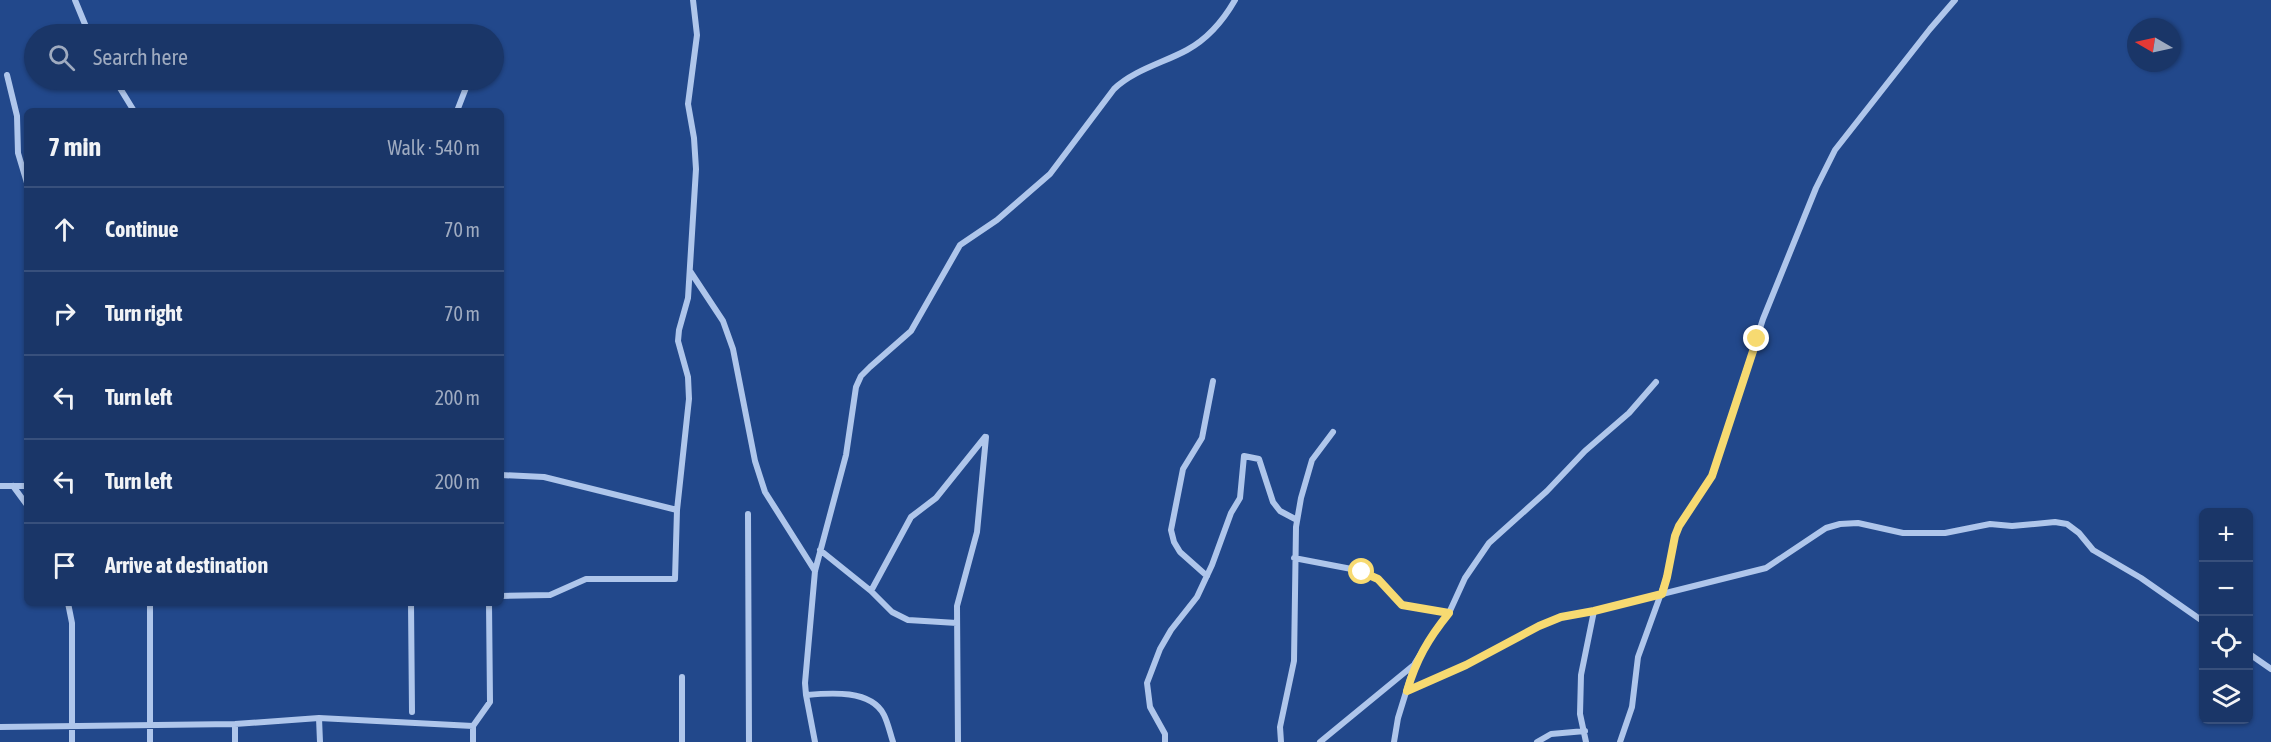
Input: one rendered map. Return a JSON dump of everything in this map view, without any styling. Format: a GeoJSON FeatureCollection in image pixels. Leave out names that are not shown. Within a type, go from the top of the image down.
{"type":"FeatureCollection","features":[{"type":"Feature","properties":{"kind":"street"},"geometry":{"type":"LineString","coordinates":[[75,0],[85,24]]}},
{"type":"Feature","properties":{"kind":"street"},"geometry":{"type":"LineString","coordinates":[[504,596],[550,595],[586,579],[675,579],[677,510],[689,388],[678,341],[688,298],[696,169],[694,138],[688,104],[697,35],[693,0]]}},
{"type":"Feature","properties":{"kind":"street"},"geometry":{"type":"LineString","coordinates":[[815,742],[806,695],[806,664],[815,571],[846,455],[856,387],[866,371],[911,331],[960,245],[1006,213],[1050,174],[1124,79],[1188,50],[1208,36],[1218,26],[1235,0]]}},
{"type":"Feature","properties":{"kind":"street"},"geometry":{"type":"LineString","coordinates":[[1620,742],[1632,707],[1638,657],[1662,594],[1675,536],[1679,526],[1712,476],[1763,319],[1826,166],[1860,117],[1955,0]]}},
{"type":"Feature","properties":{"kind":"street"},"geometry":{"type":"LineString","coordinates":[[7,75],[17,116],[18,153],[24,173]]}},
{"type":"Feature","properties":{"kind":"street"},"geometry":{"type":"LineString","coordinates":[[121,90],[132,108]]}},
{"type":"Feature","properties":{"kind":"street"},"geometry":{"type":"LineString","coordinates":[[458,108],[465,90]]}},
{"type":"Feature","properties":{"kind":"street"},"geometry":{"type":"LineString","coordinates":[[690,271],[723,321],[733,349],[755,461],[765,492],[815,571]]}},
{"type":"Feature","properties":{"kind":"street"},"geometry":{"type":"LineString","coordinates":[[1207,576],[1180,552],[1171,530],[1183,469],[1202,438],[1213,381]]}},
{"type":"Feature","properties":{"kind":"street"},"geometry":{"type":"LineString","coordinates":[[1394,742],[1398,718],[1415,663],[1449,613],[1465,578],[1489,543],[1629,413],[1656,382]]}},
{"type":"Feature","properties":{"kind":"street"},"geometry":{"type":"LineString","coordinates":[[1281,742],[1280,727],[1294,661],[1294,558],[1297,520],[1312,460],[1333,432]]}},
{"type":"Feature","properties":{"kind":"street"},"geometry":{"type":"LineString","coordinates":[[871,591],[911,517],[936,498],[986,437],[977,532],[957,606],[958,742]]}},
{"type":"Feature","properties":{"kind":"street"},"geometry":{"type":"LineString","coordinates":[[1165,742],[1166,734],[1150,707],[1146,683],[1171,630],[1197,597],[1207,576],[1231,513],[1240,498],[1244,456],[1259,459],[1273,502],[1280,511],[1297,520]]}},
{"type":"Feature","properties":{"kind":"street"},"geometry":{"type":"LineString","coordinates":[[504,475],[544,477],[677,510]]}},
{"type":"Feature","properties":{"kind":"street"},"geometry":{"type":"LineString","coordinates":[[0,486],[24,486]]}},
{"type":"Feature","properties":{"kind":"street"},"geometry":{"type":"LineString","coordinates":[[13,486],[24,501]]}},
{"type":"Feature","properties":{"kind":"street"},"geometry":{"type":"LineString","coordinates":[[748,514],[748,742]]}},
{"type":"Feature","properties":{"kind":"street"},"geometry":{"type":"LineString","coordinates":[[1407,691],[1466,665],[1539,626],[1561,617],[1594,611],[1766,568],[1826,528],[1840,524],[1858,523],[1903,533],[1945,533],[1990,524],[2012,526],[2055,522],[2067,524],[2079,533],[2093,550],[2141,578],[2199,619]]}},
{"type":"Feature","properties":{"kind":"street"},"geometry":{"type":"LineString","coordinates":[[820,550],[871,591],[892,612],[908,620],[957,623]]}},
{"type":"Feature","properties":{"kind":"street"},"geometry":{"type":"LineString","coordinates":[[1294,558],[1362,572],[1378,579],[1402,605],[1449,613]]}},
{"type":"Feature","properties":{"kind":"street"},"geometry":{"type":"LineString","coordinates":[[69,606],[72,623],[72,742]]}},
{"type":"Feature","properties":{"kind":"street"},"geometry":{"type":"LineString","coordinates":[[150,606],[150,742]]}},
{"type":"Feature","properties":{"kind":"street"},"geometry":{"type":"LineString","coordinates":[[411,606],[412,711]]}},
{"type":"Feature","properties":{"kind":"street"},"geometry":{"type":"LineString","coordinates":[[473,742],[473,726],[490,702],[489,606]]}},
{"type":"Feature","properties":{"kind":"street"},"geometry":{"type":"LineString","coordinates":[[1586,742],[1580,714],[1581,675],[1594,611]]}},
{"type":"Feature","properties":{"kind":"street"},"geometry":{"type":"LineString","coordinates":[[2253,656],[2271,669]]}},
{"type":"Feature","properties":{"kind":"street"},"geometry":{"type":"LineString","coordinates":[[1320,742],[1415,663]]}},
{"type":"Feature","properties":{"kind":"street"},"geometry":{"type":"LineString","coordinates":[[682,677],[682,742]]}},
{"type":"Feature","properties":{"kind":"street"},"geometry":{"type":"LineString","coordinates":[[806,695],[838,693],[863,699],[883,713],[893,742]]}},
{"type":"Feature","properties":{"kind":"street"},"geometry":{"type":"LineString","coordinates":[[0,727],[72,724],[235,724],[320,718],[473,726]]}},
{"type":"Feature","properties":{"kind":"street"},"geometry":{"type":"LineString","coordinates":[[320,718],[320,742]]}},
{"type":"Feature","properties":{"kind":"street"},"geometry":{"type":"LineString","coordinates":[[235,724],[235,742]]}},
{"type":"Feature","properties":{"kind":"street"},"geometry":{"type":"LineString","coordinates":[[1537,742],[1551,734],[1585,731]]}},
{"type":"Feature","properties":{"kind":"route"},"geometry":{"type":"LineString","coordinates":[[1362,572],[1378,579],[1402,605],[1449,613],[1415,663],[1407,691],[1466,665],[1539,626],[1561,617],[1662,594],[1675,536],[1679,526],[1712,476],[1757,339]]}}]}
